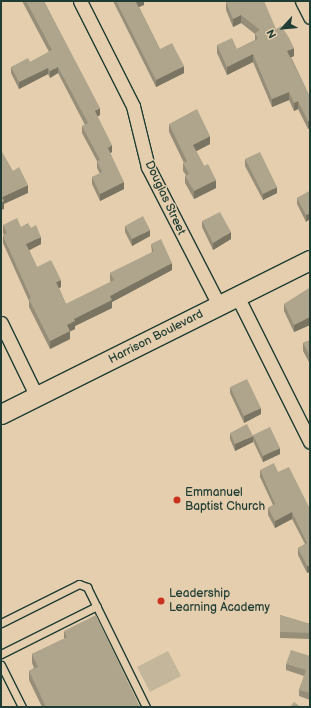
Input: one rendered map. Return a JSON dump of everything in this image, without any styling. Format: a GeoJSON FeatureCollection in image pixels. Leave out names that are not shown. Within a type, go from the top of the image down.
{"type":"FeatureCollection","features":[{"type":"Feature","properties":{"kind":"main road","name":"Harrison Boulevard"},"geometry":{"type":"LineString","coordinates":[[1,414],[310,260]]}},
{"type":"Feature","properties":{"kind":"street","name":"Douglas Street"},"geometry":{"type":"LineString","coordinates":[[80,1],[133,106],[148,167],[219,305]]}},
{"type":"Feature","properties":{"kind":"street"},"geometry":{"type":"LineString","coordinates":[[302,1],[310,17]]}},
{"type":"Feature","properties":{"kind":"street"},"geometry":{"type":"LineString","coordinates":[[237,296],[310,442]]}},
{"type":"Feature","properties":{"kind":"street"},"geometry":{"type":"LineString","coordinates":[[1,323],[37,396]]}},
{"type":"Feature","properties":{"kind":"lane"},"geometry":{"type":"LineString","coordinates":[[1,623],[79,584],[87,587],[146,707]]}},
{"type":"Feature","properties":{"kind":"lane"},"geometry":{"type":"LineString","coordinates":[[1,654],[97,606]]}},
{"type":"Feature","properties":{"kind":"lane"},"geometry":{"type":"LineString","coordinates":[[1,665],[22,707]]}},
{"type":"Feature","properties":{"kind":"shaded area"},"geometry":{"type":"Polygon","coordinates":[[[168,651],[181,676],[150,692],[137,667],[168,651]]]}},
{"type":"Feature","properties":{"kind":"building"},"geometry":{"type":"Polygon","coordinates":[[[26,1],[44,1],[100,108],[95,111],[112,145],[108,148],[124,182],[100,194],[92,177],[102,172],[97,161],[100,160],[82,126],[88,123],[58,67],[50,71],[48,68],[19,82],[11,67],[28,58],[30,62],[52,50],[26,1]]]}},
{"type":"Feature","properties":{"kind":"building"},"geometry":{"type":"Polygon","coordinates":[[[116,1],[137,1],[136,2],[160,49],[172,43],[184,66],[156,80],[116,1]]]}},
{"type":"Feature","properties":{"kind":"building"},"geometry":{"type":"Polygon","coordinates":[[[264,1],[276,29],[281,26],[294,48],[287,51],[310,95],[310,120],[308,121],[298,101],[294,103],[289,92],[272,99],[253,54],[227,67],[217,45],[232,38],[237,49],[258,39],[255,33],[260,30],[241,15],[233,19],[226,2],[264,1]]]}},
{"type":"Feature","properties":{"kind":"building"},"geometry":{"type":"Polygon","coordinates":[[[197,109],[210,136],[193,145],[204,166],[208,164],[216,180],[194,191],[185,176],[189,174],[183,163],[187,161],[169,124],[197,109]]]}},
{"type":"Feature","properties":{"kind":"building"},"geometry":{"type":"Polygon","coordinates":[[[1,150],[13,171],[19,167],[28,185],[2,197],[4,201],[1,203],[1,150]]]}},
{"type":"Feature","properties":{"kind":"building"},"geometry":{"type":"Polygon","coordinates":[[[260,152],[277,187],[263,194],[245,159],[260,152]]]}},
{"type":"Feature","properties":{"kind":"building"},"geometry":{"type":"Polygon","coordinates":[[[310,191],[310,213],[306,215],[297,198],[310,191]]]}},
{"type":"Feature","properties":{"kind":"building"},"geometry":{"type":"Polygon","coordinates":[[[220,212],[231,232],[213,243],[202,221],[220,212]]]}},
{"type":"Feature","properties":{"kind":"building"},"geometry":{"type":"Polygon","coordinates":[[[143,216],[150,230],[132,239],[125,226],[143,216]]]}},
{"type":"Feature","properties":{"kind":"building"},"geometry":{"type":"Polygon","coordinates":[[[17,218],[21,227],[28,223],[31,228],[36,225],[41,237],[26,244],[37,267],[51,260],[61,280],[56,282],[66,304],[114,280],[110,273],[154,251],[151,244],[161,239],[172,263],[110,296],[112,300],[74,319],[75,321],[67,325],[70,331],[50,341],[29,299],[31,298],[3,236],[7,233],[3,225],[17,218]]]}},
{"type":"Feature","properties":{"kind":"building"},"geometry":{"type":"Polygon","coordinates":[[[309,288],[310,317],[294,325],[284,304],[309,288]]]}},
{"type":"Feature","properties":{"kind":"building"},"geometry":{"type":"Polygon","coordinates":[[[310,340],[310,356],[303,343],[310,340]]]}},
{"type":"Feature","properties":{"kind":"building"},"geometry":{"type":"Polygon","coordinates":[[[247,379],[261,408],[244,416],[230,387],[247,379]]]}},
{"type":"Feature","properties":{"kind":"building"},"geometry":{"type":"Polygon","coordinates":[[[247,424],[253,436],[235,444],[230,433],[247,424]]]}},
{"type":"Feature","properties":{"kind":"building"},"geometry":{"type":"Polygon","coordinates":[[[270,427],[280,448],[263,456],[253,435],[270,427]]]}},
{"type":"Feature","properties":{"kind":"building"},"geometry":{"type":"Polygon","coordinates":[[[274,463],[278,472],[289,467],[310,509],[310,565],[307,566],[298,548],[307,543],[292,512],[275,521],[268,508],[275,504],[260,470],[274,463]]]}},
{"type":"Feature","properties":{"kind":"building"},"geometry":{"type":"Polygon","coordinates":[[[96,615],[140,707],[46,707],[29,671],[38,667],[32,654],[67,637],[64,631],[96,615]]]}},
{"type":"Feature","properties":{"kind":"building"},"geometry":{"type":"Polygon","coordinates":[[[280,615],[310,624],[310,633],[280,632],[280,615]]]}},
{"type":"Feature","properties":{"kind":"building"},"geometry":{"type":"Polygon","coordinates":[[[291,650],[310,656],[310,693],[299,690],[306,670],[286,664],[291,650]]]}},
{"type":"Feature","properties":{"kind":"building"},"geometry":{"type":"Polygon","coordinates":[[[294,702],[301,707],[290,707],[294,702]]]}},
{"type":"Feature","properties":{"kind":"place","name":"Emmanuel Baptist Church"},"geometry":{"type":"Point","coordinates":[177,500]}},
{"type":"Feature","properties":{"kind":"place","name":"Leadership Learning Academy"},"geometry":{"type":"Point","coordinates":[161,601]}}]}
